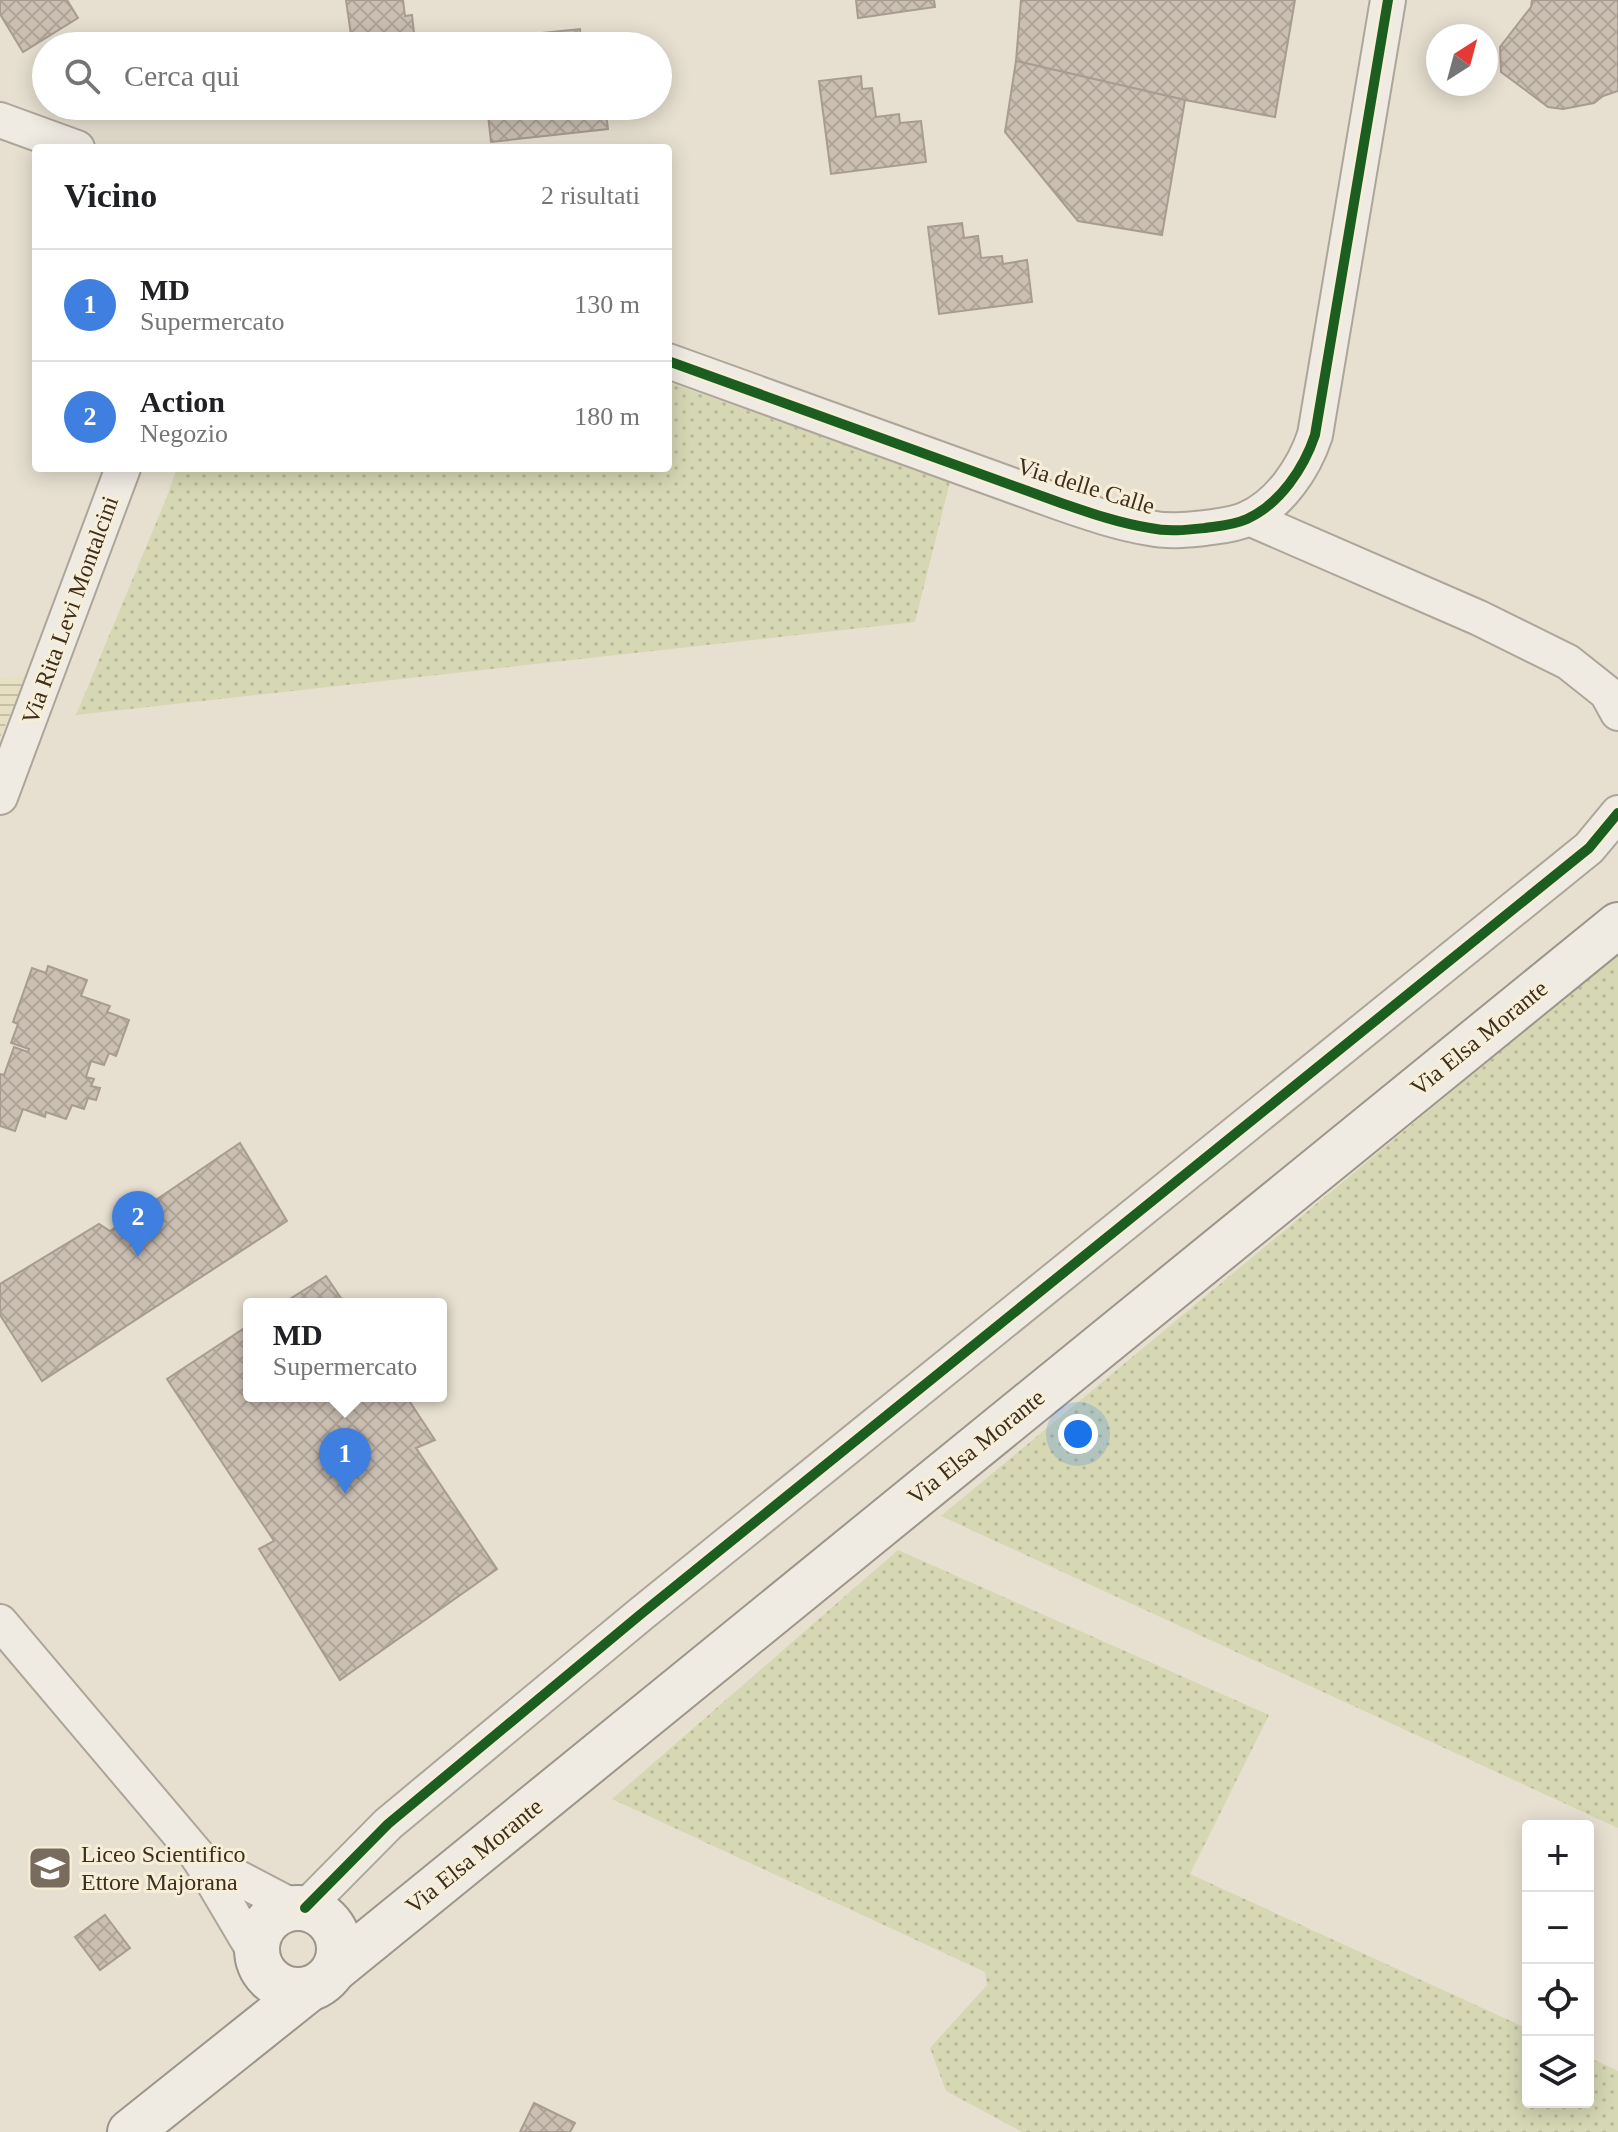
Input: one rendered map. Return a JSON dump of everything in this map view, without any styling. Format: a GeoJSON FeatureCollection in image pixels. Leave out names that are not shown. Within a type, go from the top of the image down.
{"type":"FeatureCollection","features":[{"type":"Feature","properties":{"kind":"street","name":"Via delle Calle"},"geometry":{"type":"LineString","coordinates":[[672,362],[1121,522],[1158,530],[1185,530],[1249,518],[1276,499],[1288,485],[1310,449],[1318,422],[1388,0]]}},
{"type":"Feature","properties":{"kind":"street"},"geometry":{"type":"LineString","coordinates":[[0,120],[66,144]]}},
{"type":"Feature","properties":{"kind":"street","name":"Via Rita Levi Montalcini"},"geometry":{"type":"LineString","coordinates":[[0,797],[122,472]]}},
{"type":"Feature","properties":{"kind":"street"},"geometry":{"type":"LineString","coordinates":[[1249,518],[1479,618],[1568,662],[1607,693],[1618,713]]}},
{"type":"Feature","properties":{"kind":"street"},"geometry":{"type":"LineString","coordinates":[[259,1959],[257,1945],[261,1931],[269,1920],[280,1911],[300,1908],[388,1824],[641,1614],[1589,848],[1618,813]]}},
{"type":"Feature","properties":{"kind":"street","name":"Via Elsa Morante"},"geometry":{"type":"LineString","coordinates":[[130,2132],[1618,925]]}},
{"type":"Feature","properties":{"kind":"street"},"geometry":{"type":"LineString","coordinates":[[0,1622],[198,1856],[265,1973],[277,1984],[293,1990],[322,1979],[339,1957],[336,1931],[328,1920],[198,1856]]}},
{"type":"Feature","properties":{"kind":"shaded area"},"geometry":{"type":"Polygon","coordinates":[[[27,676],[2,733],[0,737],[0,678],[27,676]]]}},
{"type":"Feature","properties":{"kind":"green space"},"geometry":{"type":"Polygon","coordinates":[[[672,383],[950,482],[915,622],[76,715],[176,472],[672,472],[672,383]]]}},
{"type":"Feature","properties":{"kind":"green space"},"geometry":{"type":"Polygon","coordinates":[[[1618,953],[1618,1828],[941,1516],[1618,953]]]}},
{"type":"Feature","properties":{"kind":"green space"},"geometry":{"type":"Polygon","coordinates":[[[898,1550],[1269,1715],[1190,1874],[1522,2026],[1522,2108],[1594,2108],[1594,2060],[1618,2071],[1618,2132],[1022,2132],[946,2091],[930,2048],[987,1985],[985,1972],[612,1799],[898,1550]]]}},
{"type":"Feature","properties":{"kind":"building"},"geometry":{"type":"Polygon","coordinates":[[[0,0],[67,0],[78,18],[55,32],[32,32],[32,46],[23,52],[0,14],[0,0]]]}},
{"type":"Feature","properties":{"kind":"building"},"geometry":{"type":"Polygon","coordinates":[[[346,0],[403,0],[405,16],[412,15],[414,32],[351,32],[346,0]]]}},
{"type":"Feature","properties":{"kind":"building"},"geometry":{"type":"Polygon","coordinates":[[[856,0],[934,0],[935,7],[858,18],[856,0]]]}},
{"type":"Feature","properties":{"kind":"building"},"geometry":{"type":"Polygon","coordinates":[[[1021,0],[1295,0],[1275,117],[1185,100],[1016,61],[1021,0]]]}},
{"type":"Feature","properties":{"kind":"building"},"geometry":{"type":"Polygon","coordinates":[[[1532,0],[1618,0],[1618,91],[1594,103],[1563,109],[1548,107],[1501,72],[1500,47],[1531,7],[1532,0]]]}},
{"type":"Feature","properties":{"kind":"building"},"geometry":{"type":"Polygon","coordinates":[[[580,29],[580,32],[552,32],[580,29]]]}},
{"type":"Feature","properties":{"kind":"building"},"geometry":{"type":"Polygon","coordinates":[[[1016,61],[1185,100],[1162,235],[1078,221],[1005,132],[1016,61]]]}},
{"type":"Feature","properties":{"kind":"building"},"geometry":{"type":"Polygon","coordinates":[[[861,76],[862,89],[872,88],[876,117],[899,114],[900,123],[921,121],[926,162],[831,174],[819,81],[861,76]]]}},
{"type":"Feature","properties":{"kind":"building"},"geometry":{"type":"Polygon","coordinates":[[[489,120],[607,120],[608,129],[491,142],[489,120]]]}},
{"type":"Feature","properties":{"kind":"building"},"geometry":{"type":"Polygon","coordinates":[[[962,223],[964,238],[978,236],[981,258],[1002,256],[1003,264],[1027,260],[1032,302],[939,314],[928,227],[962,223]]]}},
{"type":"Feature","properties":{"kind":"building"},"geometry":{"type":"Polygon","coordinates":[[[48,966],[87,980],[81,996],[110,1006],[107,1012],[129,1020],[116,1056],[109,1053],[104,1065],[91,1061],[86,1077],[94,1079],[91,1086],[100,1088],[96,1100],[88,1098],[84,1109],[72,1105],[66,1119],[46,1112],[45,1117],[23,1109],[15,1131],[0,1126],[0,1074],[4,1075],[14,1047],[28,1052],[29,1049],[11,1043],[18,1024],[13,1022],[32,968],[46,973],[48,966]]]}},
{"type":"Feature","properties":{"kind":"building"},"geometry":{"type":"Polygon","coordinates":[[[240,1143],[287,1221],[42,1381],[0,1315],[0,1284],[99,1224],[110,1231],[240,1143]]]}},
{"type":"Feature","properties":{"kind":"building"},"geometry":{"type":"Polygon","coordinates":[[[326,1276],[341,1298],[291,1298],[326,1276]]]}},
{"type":"Feature","properties":{"kind":"building"},"geometry":{"type":"Polygon","coordinates":[[[243,1329],[243,1402],[410,1402],[435,1440],[416,1448],[497,1569],[340,1680],[259,1549],[274,1541],[167,1379],[243,1329]]]}},
{"type":"Feature","properties":{"kind":"building"},"geometry":{"type":"Polygon","coordinates":[[[105,1915],[130,1948],[100,1970],[75,1937],[105,1915]]]}},
{"type":"Feature","properties":{"kind":"building"},"geometry":{"type":"Polygon","coordinates":[[[534,2103],[575,2123],[570,2132],[520,2132],[534,2103]]]}},
{"type":"Feature","properties":{"kind":"cycle path"},"geometry":{"type":"LineString","coordinates":[[672,362],[1116,521],[1177,530],[1226,525],[1247,519],[1270,504],[1289,484],[1315,435],[1388,0]]}},
{"type":"Feature","properties":{"kind":"cycle path"},"geometry":{"type":"LineString","coordinates":[[305,1908],[388,1824],[641,1614],[1589,848],[1618,813]]}},
{"type":"Feature","properties":{"kind":"place","name":"Action"},"geometry":{"type":"Point","coordinates":[138,1257]}},
{"type":"Feature","properties":{"kind":"place","name":"MD"},"geometry":{"type":"Point","coordinates":[345,1494]}},
{"type":"Feature","properties":{"kind":"place","name":"Liceo Scientifico Ettore Majorana"},"geometry":{"type":"Point","coordinates":[50,1868]}}]}
